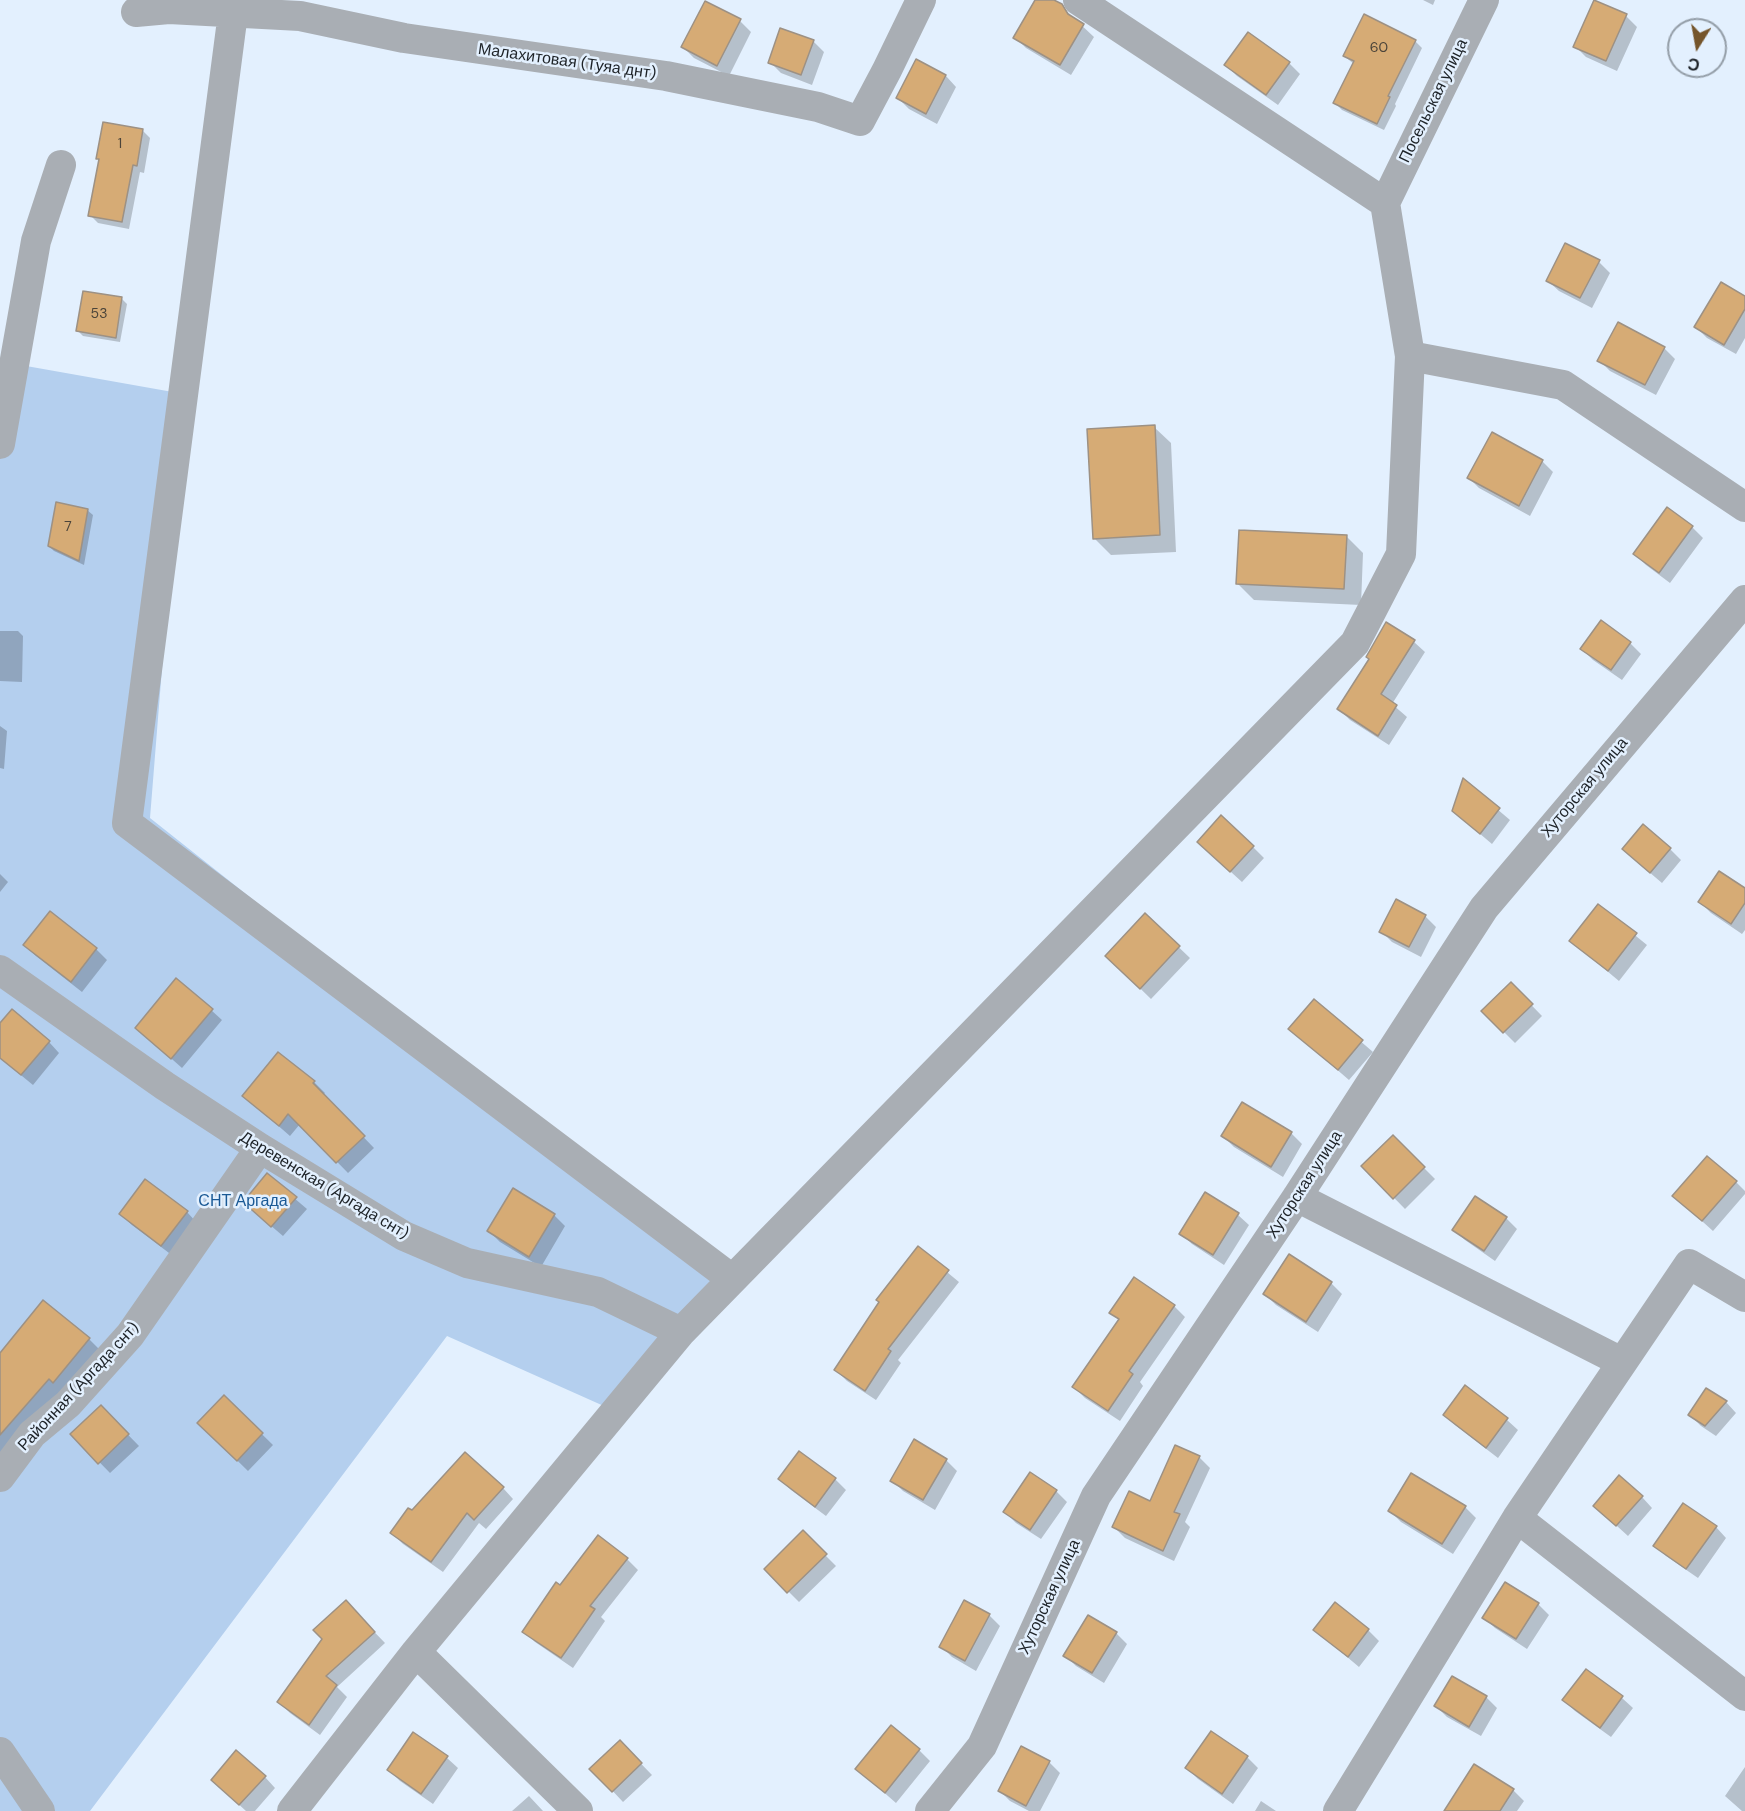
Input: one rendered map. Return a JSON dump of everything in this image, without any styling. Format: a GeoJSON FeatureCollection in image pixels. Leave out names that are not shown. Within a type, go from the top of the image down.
{"type":"FeatureCollection","features":[{"type":"Feature","properties":{"kind":"street","name":"Малахитовая (Туяа днт)"},"geometry":{"type":"LineString","coordinates":[[136,12],[169,9],[300,16],[404,38],[666,76],[818,107],[860,121],[921,0]]}},
{"type":"Feature","properties":{"kind":"street"},"geometry":{"type":"LineString","coordinates":[[292,1811],[416,1652],[681,1332],[1355,644],[1401,555],[1410,356],[1385,203],[1078,0]]}},
{"type":"Feature","properties":{"kind":"street","name":"Посельская улица"},"geometry":{"type":"LineString","coordinates":[[1385,203],[1484,0]]}},
{"type":"Feature","properties":{"kind":"street"},"geometry":{"type":"LineString","coordinates":[[233,13],[127,823],[732,1279]]}},
{"type":"Feature","properties":{"kind":"street"},"geometry":{"type":"LineString","coordinates":[[0,444],[7,364],[36,241],[62,165]]}},
{"type":"Feature","properties":{"kind":"street"},"geometry":{"type":"LineString","coordinates":[[1410,356],[1563,385],[1745,507]]}},
{"type":"Feature","properties":{"kind":"street","name":"Хуторская улица"},"geometry":{"type":"LineString","coordinates":[[930,1811],[982,1746],[1096,1496],[1298,1197],[1484,908],[1745,600]]}},
{"type":"Feature","properties":{"kind":"street","name":"Деревенская (Аргада снт)"},"geometry":{"type":"LineString","coordinates":[[0,970],[165,1086],[260,1148],[404,1236],[467,1263],[598,1292],[681,1332]]}},
{"type":"Feature","properties":{"kind":"street","name":"Районная (Аргада снт)"},"geometry":{"type":"LineString","coordinates":[[0,1477],[32,1434],[68,1404],[130,1335],[260,1148]]}},
{"type":"Feature","properties":{"kind":"street"},"geometry":{"type":"LineString","coordinates":[[1298,1197],[1622,1362]]}},
{"type":"Feature","properties":{"kind":"street"},"geometry":{"type":"LineString","coordinates":[[1338,1811],[1517,1518],[1689,1264],[1745,1297]]}},
{"type":"Feature","properties":{"kind":"street"},"geometry":{"type":"LineString","coordinates":[[1517,1518],[1745,1696]]}},
{"type":"Feature","properties":{"kind":"street"},"geometry":{"type":"LineString","coordinates":[[416,1652],[578,1811]]}},
{"type":"Feature","properties":{"kind":"street"},"geometry":{"type":"LineString","coordinates":[[0,1752],[40,1811]]}},
{"type":"Feature","properties":{"kind":"green space","name":"СНТ Аргада"},"geometry":{"type":"Polygon","coordinates":[[[15,364],[184,394],[150,818],[732,1279],[615,1411],[447,1336],[90,1811],[0,1811],[0,383],[15,364]]]}},
{"type":"Feature","properties":{"kind":"building"},"geometry":{"type":"Polygon","coordinates":[[[1035,0],[1054,0],[1062,4],[1068,14],[1084,24],[1060,65],[1013,38],[1035,0]]]}},
{"type":"Feature","properties":{"kind":"building"},"geometry":{"type":"Polygon","coordinates":[[[1594,0],[1627,14],[1606,61],[1573,47],[1594,0]]]}},
{"type":"Feature","properties":{"kind":"building"},"geometry":{"type":"Polygon","coordinates":[[[705,1],[741,19],[717,66],[681,47],[705,1]]]}},
{"type":"Feature","properties":{"kind":"building"},"geometry":{"type":"Polygon","coordinates":[[[1364,14],[1416,40],[1388,96],[1390,97],[1377,124],[1333,103],[1354,61],[1343,56],[1364,14]]]}},
{"type":"Feature","properties":{"kind":"building"},"geometry":{"type":"Polygon","coordinates":[[[780,28],[814,40],[801,75],[768,63],[780,28]]]}},
{"type":"Feature","properties":{"kind":"building"},"geometry":{"type":"Polygon","coordinates":[[[1248,32],[1290,62],[1266,95],[1224,65],[1248,32]]]}},
{"type":"Feature","properties":{"kind":"building"},"geometry":{"type":"Polygon","coordinates":[[[916,59],[946,75],[926,114],[896,98],[916,59]]]}},
{"type":"Feature","properties":{"kind":"building"},"geometry":{"type":"Polygon","coordinates":[[[103,122],[143,129],[137,166],[133,165],[122,222],[88,216],[99,159],[96,159],[103,122]]]}},
{"type":"Feature","properties":{"kind":"building"},"geometry":{"type":"Polygon","coordinates":[[[1565,243],[1600,260],[1580,298],[1546,281],[1565,243]]]}},
{"type":"Feature","properties":{"kind":"building"},"geometry":{"type":"Polygon","coordinates":[[[1721,282],[1745,296],[1745,309],[1724,345],[1694,327],[1721,282]]]}},
{"type":"Feature","properties":{"kind":"building"},"geometry":{"type":"Polygon","coordinates":[[[83,291],[122,297],[116,338],[76,331],[83,291]]]}},
{"type":"Feature","properties":{"kind":"building"},"geometry":{"type":"Polygon","coordinates":[[[1618,322],[1665,347],[1645,385],[1597,361],[1618,322]]]}},
{"type":"Feature","properties":{"kind":"building"},"geometry":{"type":"Polygon","coordinates":[[[1155,425],[1160,535],[1093,539],[1087,429],[1155,425]]]}},
{"type":"Feature","properties":{"kind":"building"},"geometry":{"type":"Polygon","coordinates":[[[1492,432],[1543,460],[1519,506],[1467,478],[1492,432]]]}},
{"type":"Feature","properties":{"kind":"building"},"geometry":{"type":"Polygon","coordinates":[[[56,502],[88,509],[79,561],[48,546],[56,502]]]}},
{"type":"Feature","properties":{"kind":"building"},"geometry":{"type":"Polygon","coordinates":[[[1667,507],[1693,526],[1659,573],[1633,554],[1667,507]]]}},
{"type":"Feature","properties":{"kind":"building"},"geometry":{"type":"Polygon","coordinates":[[[1239,530],[1347,535],[1344,589],[1236,584],[1239,530]]]}},
{"type":"Feature","properties":{"kind":"building"},"geometry":{"type":"Polygon","coordinates":[[[1601,620],[1631,642],[1611,670],[1580,649],[1601,620]]]}},
{"type":"Feature","properties":{"kind":"building"},"geometry":{"type":"Polygon","coordinates":[[[1386,622],[1415,640],[1381,694],[1397,705],[1378,736],[1337,709],[1369,659],[1366,657],[1386,622]]]}},
{"type":"Feature","properties":{"kind":"building"},"geometry":{"type":"Polygon","coordinates":[[[1463,778],[1500,808],[1480,834],[1452,811],[1463,778]]]}},
{"type":"Feature","properties":{"kind":"building"},"geometry":{"type":"Polygon","coordinates":[[[1221,815],[1254,846],[1230,872],[1197,842],[1221,815]]]}},
{"type":"Feature","properties":{"kind":"building"},"geometry":{"type":"Polygon","coordinates":[[[1643,824],[1671,848],[1650,873],[1622,849],[1643,824]]]}},
{"type":"Feature","properties":{"kind":"building"},"geometry":{"type":"Polygon","coordinates":[[[1719,871],[1745,888],[1745,903],[1731,924],[1698,902],[1719,871]]]}},
{"type":"Feature","properties":{"kind":"building"},"geometry":{"type":"Polygon","coordinates":[[[1396,899],[1426,915],[1409,947],[1379,932],[1396,899]]]}},
{"type":"Feature","properties":{"kind":"building"},"geometry":{"type":"Polygon","coordinates":[[[1598,904],[1637,933],[1608,971],[1569,941],[1598,904]]]}},
{"type":"Feature","properties":{"kind":"building"},"geometry":{"type":"Polygon","coordinates":[[[50,911],[97,948],[71,982],[23,945],[50,911]]]}},
{"type":"Feature","properties":{"kind":"building"},"geometry":{"type":"Polygon","coordinates":[[[1145,913],[1180,946],[1140,989],[1105,956],[1145,913]]]}},
{"type":"Feature","properties":{"kind":"building"},"geometry":{"type":"Polygon","coordinates":[[[176,978],[213,1009],[171,1059],[135,1028],[176,978]]]}},
{"type":"Feature","properties":{"kind":"building"},"geometry":{"type":"Polygon","coordinates":[[[1511,982],[1533,1004],[1503,1033],[1481,1011],[1511,982]]]}},
{"type":"Feature","properties":{"kind":"building"},"geometry":{"type":"Polygon","coordinates":[[[1314,999],[1363,1040],[1338,1070],[1288,1029],[1314,999]]]}},
{"type":"Feature","properties":{"kind":"building"},"geometry":{"type":"Polygon","coordinates":[[[12,1009],[50,1041],[21,1075],[0,1058],[0,1023],[12,1009]]]}},
{"type":"Feature","properties":{"kind":"building"},"geometry":{"type":"Polygon","coordinates":[[[278,1052],[315,1081],[313,1083],[365,1136],[336,1163],[288,1114],[279,1126],[242,1096],[278,1052]]]}},
{"type":"Feature","properties":{"kind":"building"},"geometry":{"type":"Polygon","coordinates":[[[1242,1102],[1292,1132],[1271,1167],[1221,1136],[1242,1102]]]}},
{"type":"Feature","properties":{"kind":"building"},"geometry":{"type":"Polygon","coordinates":[[[1393,1135],[1425,1167],[1393,1199],[1361,1166],[1393,1135]]]}},
{"type":"Feature","properties":{"kind":"building"},"geometry":{"type":"Polygon","coordinates":[[[1707,1156],[1737,1181],[1702,1221],[1672,1196],[1707,1156]]]}},
{"type":"Feature","properties":{"kind":"building"},"geometry":{"type":"Polygon","coordinates":[[[267,1173],[297,1197],[271,1227],[243,1202],[267,1173]]]}},
{"type":"Feature","properties":{"kind":"building"},"geometry":{"type":"Polygon","coordinates":[[[145,1179],[188,1211],[161,1246],[119,1214],[145,1179]]]}},
{"type":"Feature","properties":{"kind":"building"},"geometry":{"type":"Polygon","coordinates":[[[513,1188],[555,1214],[529,1257],[487,1231],[513,1188]]]}},
{"type":"Feature","properties":{"kind":"building"},"geometry":{"type":"Polygon","coordinates":[[[1205,1192],[1239,1213],[1213,1255],[1179,1234],[1205,1192]]]}},
{"type":"Feature","properties":{"kind":"building"},"geometry":{"type":"Polygon","coordinates":[[[1475,1196],[1507,1217],[1484,1251],[1452,1230],[1475,1196]]]}},
{"type":"Feature","properties":{"kind":"building"},"geometry":{"type":"Polygon","coordinates":[[[918,1246],[949,1270],[888,1349],[891,1351],[865,1391],[834,1370],[879,1302],[876,1300],[918,1246]]]}},
{"type":"Feature","properties":{"kind":"building"},"geometry":{"type":"Polygon","coordinates":[[[1289,1254],[1332,1282],[1306,1322],[1263,1294],[1289,1254]]]}},
{"type":"Feature","properties":{"kind":"building"},"geometry":{"type":"Polygon","coordinates":[[[1134,1277],[1175,1305],[1129,1371],[1133,1374],[1108,1411],[1072,1387],[1119,1319],[1109,1313],[1134,1277]]]}},
{"type":"Feature","properties":{"kind":"building"},"geometry":{"type":"Polygon","coordinates":[[[43,1300],[90,1338],[53,1383],[49,1379],[0,1435],[0,1353],[43,1300]]]}},
{"type":"Feature","properties":{"kind":"building"},"geometry":{"type":"Polygon","coordinates":[[[1465,1385],[1508,1418],[1486,1448],[1443,1415],[1465,1385]]]}},
{"type":"Feature","properties":{"kind":"building"},"geometry":{"type":"Polygon","coordinates":[[[1706,1388],[1727,1401],[1705,1426],[1688,1415],[1706,1388]]]}},
{"type":"Feature","properties":{"kind":"building"},"geometry":{"type":"Polygon","coordinates":[[[224,1395],[263,1433],[237,1461],[197,1423],[224,1395]]]}},
{"type":"Feature","properties":{"kind":"building"},"geometry":{"type":"Polygon","coordinates":[[[101,1405],[129,1434],[98,1464],[70,1434],[101,1405]]]}},
{"type":"Feature","properties":{"kind":"building"},"geometry":{"type":"Polygon","coordinates":[[[914,1439],[947,1459],[923,1500],[890,1481],[914,1439]]]}},
{"type":"Feature","properties":{"kind":"building"},"geometry":{"type":"Polygon","coordinates":[[[1175,1445],[1200,1456],[1174,1512],[1180,1514],[1163,1551],[1112,1527],[1129,1491],[1150,1501],[1175,1445]]]}},
{"type":"Feature","properties":{"kind":"building"},"geometry":{"type":"Polygon","coordinates":[[[799,1451],[836,1478],[815,1507],[778,1479],[799,1451]]]}},
{"type":"Feature","properties":{"kind":"building"},"geometry":{"type":"Polygon","coordinates":[[[465,1452],[504,1487],[474,1520],[467,1513],[431,1562],[390,1533],[408,1508],[412,1510],[465,1452]]]}},
{"type":"Feature","properties":{"kind":"building"},"geometry":{"type":"Polygon","coordinates":[[[1030,1472],[1057,1490],[1030,1530],[1003,1512],[1030,1472]]]}},
{"type":"Feature","properties":{"kind":"building"},"geometry":{"type":"Polygon","coordinates":[[[1411,1473],[1466,1506],[1442,1544],[1388,1511],[1411,1473]]]}},
{"type":"Feature","properties":{"kind":"building"},"geometry":{"type":"Polygon","coordinates":[[[1619,1475],[1643,1496],[1616,1526],[1593,1506],[1619,1475]]]}},
{"type":"Feature","properties":{"kind":"building"},"geometry":{"type":"Polygon","coordinates":[[[1683,1503],[1717,1526],[1686,1569],[1653,1546],[1683,1503]]]}},
{"type":"Feature","properties":{"kind":"building"},"geometry":{"type":"Polygon","coordinates":[[[803,1530],[827,1554],[787,1593],[764,1569],[803,1530]]]}},
{"type":"Feature","properties":{"kind":"building"},"geometry":{"type":"Polygon","coordinates":[[[598,1535],[628,1558],[590,1606],[595,1609],[561,1658],[522,1632],[556,1582],[560,1585],[598,1535]]]}},
{"type":"Feature","properties":{"kind":"building"},"geometry":{"type":"Polygon","coordinates":[[[1505,1582],[1539,1603],[1516,1639],[1482,1618],[1505,1582]]]}},
{"type":"Feature","properties":{"kind":"building"},"geometry":{"type":"Polygon","coordinates":[[[346,1600],[375,1632],[326,1676],[337,1685],[309,1725],[277,1702],[322,1639],[313,1630],[346,1600]]]}},
{"type":"Feature","properties":{"kind":"building"},"geometry":{"type":"Polygon","coordinates":[[[964,1600],[990,1614],[965,1661],[939,1647],[964,1600]]]}},
{"type":"Feature","properties":{"kind":"building"},"geometry":{"type":"Polygon","coordinates":[[[1335,1602],[1369,1629],[1348,1657],[1313,1630],[1335,1602]]]}},
{"type":"Feature","properties":{"kind":"building"},"geometry":{"type":"Polygon","coordinates":[[[1088,1615],[1117,1632],[1092,1673],[1063,1656],[1088,1615]]]}},
{"type":"Feature","properties":{"kind":"building"},"geometry":{"type":"Polygon","coordinates":[[[1586,1669],[1623,1696],[1600,1728],[1562,1700],[1586,1669]]]}},
{"type":"Feature","properties":{"kind":"building"},"geometry":{"type":"Polygon","coordinates":[[[1452,1676],[1487,1696],[1469,1727],[1434,1706],[1452,1676]]]}},
{"type":"Feature","properties":{"kind":"building"},"geometry":{"type":"Polygon","coordinates":[[[891,1725],[920,1749],[885,1793],[855,1769],[891,1725]]]}},
{"type":"Feature","properties":{"kind":"building"},"geometry":{"type":"Polygon","coordinates":[[[1211,1731],[1248,1756],[1222,1794],[1185,1768],[1211,1731]]]}},
{"type":"Feature","properties":{"kind":"building"},"geometry":{"type":"Polygon","coordinates":[[[413,1732],[448,1756],[421,1794],[387,1770],[413,1732]]]}},
{"type":"Feature","properties":{"kind":"building"},"geometry":{"type":"Polygon","coordinates":[[[620,1740],[642,1763],[612,1792],[589,1769],[620,1740]]]}},
{"type":"Feature","properties":{"kind":"building"},"geometry":{"type":"Polygon","coordinates":[[[1021,1746],[1050,1761],[1026,1806],[998,1791],[1021,1746]]]}},
{"type":"Feature","properties":{"kind":"building"},"geometry":{"type":"Polygon","coordinates":[[[236,1750],[266,1776],[239,1805],[211,1780],[236,1750]]]}},
{"type":"Feature","properties":{"kind":"building"},"geometry":{"type":"Polygon","coordinates":[[[1474,1764],[1514,1789],[1500,1811],[1444,1811],[1474,1764]]]}}]}
